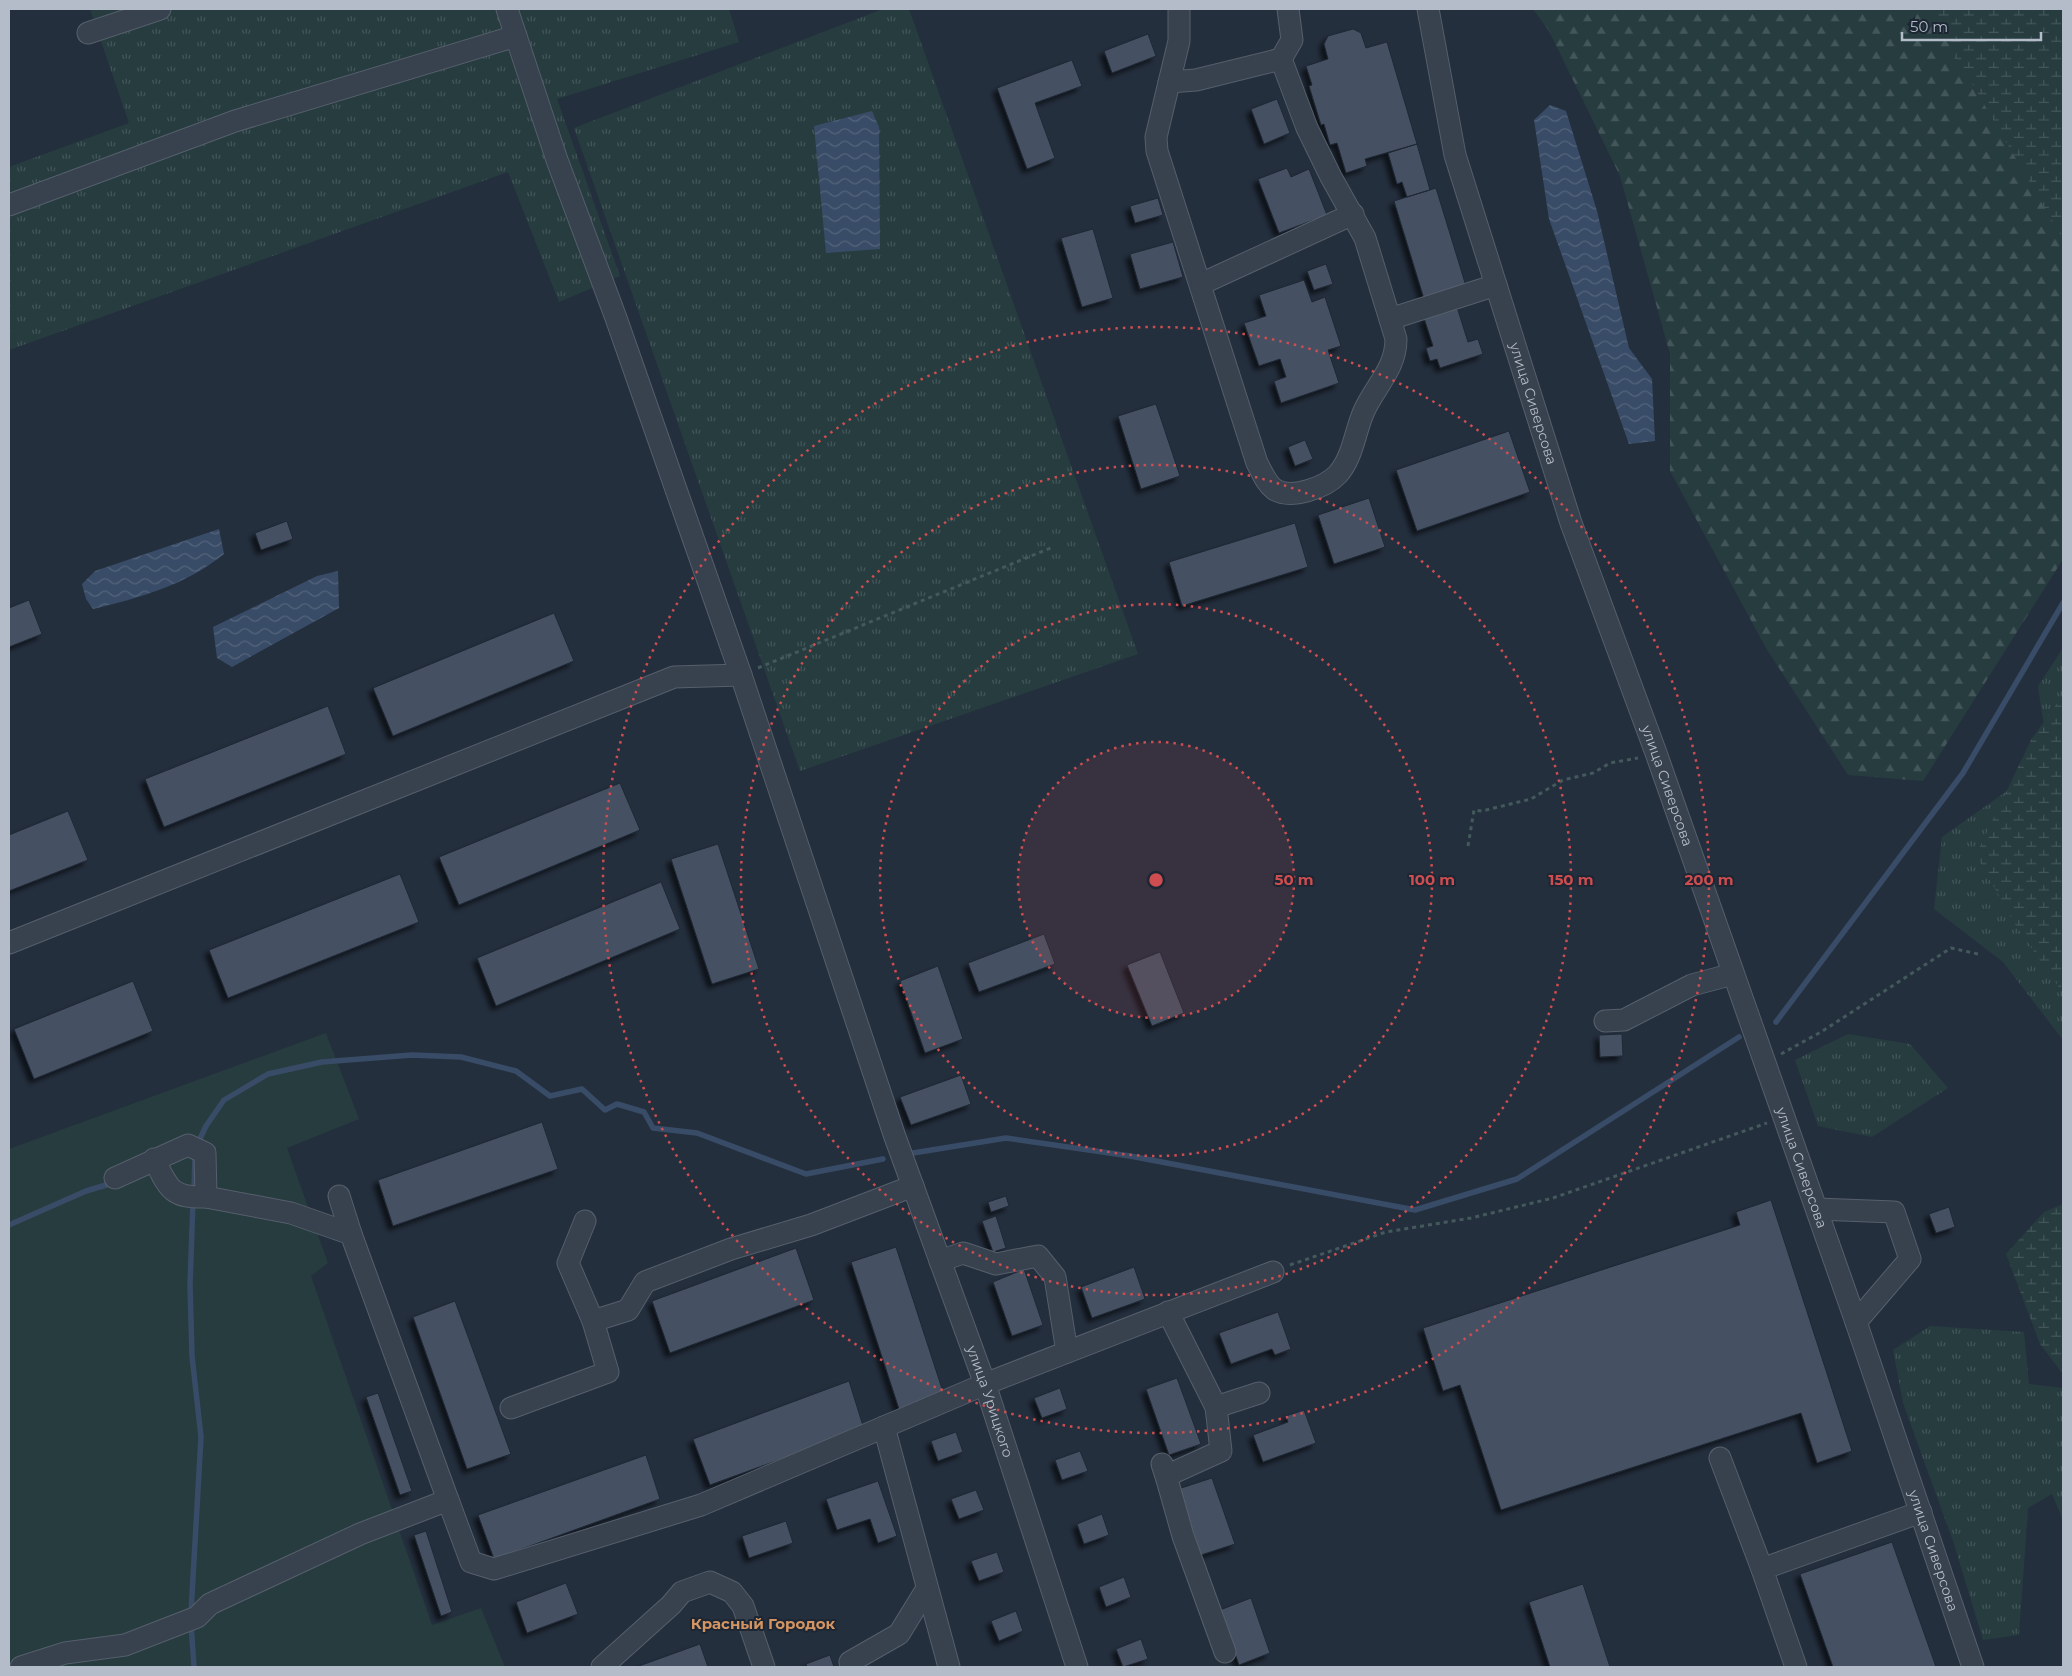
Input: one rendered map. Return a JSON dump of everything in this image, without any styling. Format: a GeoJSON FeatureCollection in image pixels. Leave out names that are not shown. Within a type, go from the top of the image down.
{"type":"FeatureCollection","features":[{"type":"Feature","properties":{"kind":"street"},"geometry":{"type":"LineString","coordinates":[[88,32],[160,9]]}},
{"type":"Feature","properties":{"kind":"street","name":"улица Урицкого"},"geometry":{"type":"LineString","coordinates":[[507,9],[557,160],[616,318],[741,675],[895,1137],[985,1384],[1077,1667]]}},
{"type":"Feature","properties":{"kind":"street"},"geometry":{"type":"LineString","coordinates":[[1179,9],[1179,41],[1156,136],[1157,152],[1257,463],[1274,489],[1287,493],[1306,491],[1322,485],[1338,474],[1352,449],[1370,400],[1391,367],[1396,353],[1396,339],[1365,238],[1331,177],[1307,128],[1281,59]]}},
{"type":"Feature","properties":{"kind":"street"},"geometry":{"type":"LineString","coordinates":[[1169,82],[1196,80],[1281,59],[1292,40],[1288,9]]}},
{"type":"Feature","properties":{"kind":"street","name":"улица Сиверсова"},"geometry":{"type":"LineString","coordinates":[[1428,9],[1455,155],[1571,523],[1656,753],[1817,1209],[1973,1667]]}},
{"type":"Feature","properties":{"kind":"street"},"geometry":{"type":"LineString","coordinates":[[9,205],[235,121],[516,36]]}},
{"type":"Feature","properties":{"kind":"street"},"geometry":{"type":"LineString","coordinates":[[1201,284],[1353,214]]}},
{"type":"Feature","properties":{"kind":"street"},"geometry":{"type":"LineString","coordinates":[[1390,319],[1496,285]]}},
{"type":"Feature","properties":{"kind":"street"},"geometry":{"type":"LineString","coordinates":[[9,943],[674,677],[741,675]]}},
{"type":"Feature","properties":{"kind":"street"},"geometry":{"type":"LineString","coordinates":[[1605,1021],[1624,1020],[1692,985],[1734,974]]}},
{"type":"Feature","properties":{"kind":"street"},"geometry":{"type":"LineString","coordinates":[[115,1178],[154,1159],[197,1149],[206,1197]]}},
{"type":"Feature","properties":{"kind":"street"},"geometry":{"type":"LineString","coordinates":[[154,1159],[167,1185],[184,1197],[206,1197],[291,1213],[351,1234]]}},
{"type":"Feature","properties":{"kind":"street"},"geometry":{"type":"LineString","coordinates":[[593,1321],[628,1310],[645,1282],[731,1249],[811,1225],[913,1186]]}},
{"type":"Feature","properties":{"kind":"street"},"geometry":{"type":"LineString","coordinates":[[339,1196],[351,1234],[471,1562],[494,1569],[701,1505],[985,1384],[1273,1272]]}},
{"type":"Feature","properties":{"kind":"street"},"geometry":{"type":"LineString","coordinates":[[1817,1209],[1894,1212],[1910,1259],[1856,1322]]}},
{"type":"Feature","properties":{"kind":"street"},"geometry":{"type":"LineString","coordinates":[[511,1408],[608,1372],[593,1321],[568,1263],[585,1222]]}},
{"type":"Feature","properties":{"kind":"street"},"geometry":{"type":"LineString","coordinates":[[940,1261],[963,1253],[996,1264],[1038,1256],[1055,1277],[1067,1352]]}},
{"type":"Feature","properties":{"kind":"street"},"geometry":{"type":"LineString","coordinates":[[1168,1312],[1216,1407],[1221,1451],[1164,1469],[1183,1536],[1225,1652]]}},
{"type":"Feature","properties":{"kind":"street"},"geometry":{"type":"LineString","coordinates":[[1216,1407],[1259,1393]]}},
{"type":"Feature","properties":{"kind":"street"},"geometry":{"type":"LineString","coordinates":[[884,1426],[926,1590],[949,1667]]}},
{"type":"Feature","properties":{"kind":"street"},"geometry":{"type":"LineString","coordinates":[[1720,1458],[1762,1569],[1796,1667]]}},
{"type":"Feature","properties":{"kind":"street"},"geometry":{"type":"LineString","coordinates":[[21,1667],[65,1653],[125,1644],[191,1620],[210,1604],[360,1534],[448,1500]]}},
{"type":"Feature","properties":{"kind":"street"},"geometry":{"type":"LineString","coordinates":[[1762,1569],[1921,1512]]}},
{"type":"Feature","properties":{"kind":"street"},"geometry":{"type":"LineString","coordinates":[[602,1667],[671,1605],[682,1592],[710,1582],[732,1592],[743,1606],[764,1667]]}},
{"type":"Feature","properties":{"kind":"street"},"geometry":{"type":"LineString","coordinates":[[850,1662],[899,1634],[926,1590]]}},
{"type":"Feature","properties":{"kind":"path"},"geometry":{"type":"LineString","coordinates":[[741,675],[1053,548]]}},
{"type":"Feature","properties":{"kind":"path"},"geometry":{"type":"LineString","coordinates":[[1468,846],[1474,810],[1482,811],[1531,799],[1563,780],[1593,773],[1610,763],[1656,753]]}},
{"type":"Feature","properties":{"kind":"path"},"geometry":{"type":"LineString","coordinates":[[1765,1063],[1821,1032],[1951,948],[1978,954]]}},
{"type":"Feature","properties":{"kind":"path"},"geometry":{"type":"LineString","coordinates":[[1273,1272],[1340,1246],[1386,1232],[1470,1218],[1552,1198],[1784,1117]]}},
{"type":"Feature","properties":{"kind":"green space"},"geometry":{"type":"Polygon","coordinates":[[[90,9],[729,9],[739,42],[557,99],[620,276],[559,302],[508,172],[9,350],[9,167],[129,123],[90,9]]]}},
{"type":"Feature","properties":{"kind":"green space"},"geometry":{"type":"Polygon","coordinates":[[[883,9],[909,9],[1138,654],[800,771],[574,128],[883,9]]]}},
{"type":"Feature","properties":{"kind":"green space"},"geometry":{"type":"Polygon","coordinates":[[[1533,9],[1968,9],[2063,151],[2063,559],[1923,781],[1848,775],[1766,648],[1670,471],[1670,354],[1620,176],[1549,31],[1533,9]]]}},
{"type":"Feature","properties":{"kind":"green space"},"geometry":{"type":"Polygon","coordinates":[[[1928,9],[2063,9],[2063,239],[1928,9]]]}},
{"type":"Feature","properties":{"kind":"green space"},"geometry":{"type":"Polygon","coordinates":[[[2063,648],[2063,1040],[2003,962],[1934,909],[1942,837],[2049,761],[2038,686],[2063,648]]]}},
{"type":"Feature","properties":{"kind":"green space"},"geometry":{"type":"Polygon","coordinates":[[[2063,695],[2063,993],[2014,923],[1976,855],[2031,740],[2063,695]]]}},
{"type":"Feature","properties":{"kind":"green space"},"geometry":{"type":"Polygon","coordinates":[[[326,1033],[359,1119],[287,1148],[328,1263],[311,1276],[432,1625],[481,1608],[505,1667],[9,1667],[9,1149],[326,1033]]]}},
{"type":"Feature","properties":{"kind":"green space"},"geometry":{"type":"Polygon","coordinates":[[[1848,1034],[1910,1044],[1948,1088],[1872,1137],[1818,1126],[1795,1060],[1848,1034]]]}},
{"type":"Feature","properties":{"kind":"green space"},"geometry":{"type":"Polygon","coordinates":[[[2063,1204],[2063,1374],[2040,1344],[2006,1254],[2044,1212],[2063,1204]]]}},
{"type":"Feature","properties":{"kind":"green space"},"geometry":{"type":"Polygon","coordinates":[[[1930,1326],[2024,1332],[2029,1384],[2063,1388],[2063,1520],[2052,1494],[2028,1508],[2019,1635],[1983,1640],[1954,1544],[1903,1403],[1893,1350],[1930,1326]]]}},
{"type":"Feature","properties":{"kind":"water"},"geometry":{"type":"Polygon","coordinates":[[[1550,105],[1566,111],[1597,211],[1629,348],[1652,379],[1655,441],[1629,444],[1549,219],[1534,120],[1550,105]]]}},
{"type":"Feature","properties":{"kind":"water"},"geometry":{"type":"Polygon","coordinates":[[[872,111],[879,127],[880,249],[826,253],[814,126],[872,111]]]}},
{"type":"Feature","properties":{"kind":"water"},"geometry":{"type":"Polygon","coordinates":[[[219,529],[224,554],[194,574],[145,595],[93,609],[86,599],[82,584],[95,571],[219,529]]]}},
{"type":"Feature","properties":{"kind":"water"},"geometry":{"type":"Polygon","coordinates":[[[338,571],[339,608],[232,667],[217,658],[213,627],[317,576],[338,571]]]}},
{"type":"Feature","properties":{"kind":"building"},"geometry":{"type":"Polygon","coordinates":[[[1353,29],[1361,33],[1366,48],[1387,42],[1417,144],[1365,159],[1367,166],[1346,173],[1337,143],[1330,145],[1324,124],[1321,125],[1309,86],[1312,85],[1306,66],[1328,59],[1324,44],[1328,36],[1353,29]]]}},
{"type":"Feature","properties":{"kind":"building"},"geometry":{"type":"Polygon","coordinates":[[[1148,34],[1156,56],[1112,73],[1104,51],[1148,34]]]}},
{"type":"Feature","properties":{"kind":"building"},"geometry":{"type":"Polygon","coordinates":[[[1072,60],[1082,86],[1035,103],[1055,158],[1027,169],[997,88],[1072,60]]]}},
{"type":"Feature","properties":{"kind":"building"},"geometry":{"type":"Polygon","coordinates":[[[1277,99],[1290,133],[1264,144],[1251,109],[1277,99]]]}},
{"type":"Feature","properties":{"kind":"building"},"geometry":{"type":"Polygon","coordinates":[[[1417,144],[1430,190],[1407,197],[1402,182],[1397,184],[1388,153],[1417,144]]]}},
{"type":"Feature","properties":{"kind":"building"},"geometry":{"type":"Polygon","coordinates":[[[1287,168],[1291,177],[1309,169],[1327,215],[1279,233],[1258,179],[1287,168]]]}},
{"type":"Feature","properties":{"kind":"building"},"geometry":{"type":"Polygon","coordinates":[[[1436,188],[1466,286],[1424,299],[1394,201],[1436,188]]]}},
{"type":"Feature","properties":{"kind":"building"},"geometry":{"type":"Polygon","coordinates":[[[1158,198],[1163,215],[1135,223],[1130,206],[1158,198]]]}},
{"type":"Feature","properties":{"kind":"building"},"geometry":{"type":"Polygon","coordinates":[[[1093,229],[1113,298],[1082,307],[1061,238],[1093,229]]]}},
{"type":"Feature","properties":{"kind":"building"},"geometry":{"type":"Polygon","coordinates":[[[1173,242],[1183,277],[1140,289],[1130,254],[1173,242]]]}},
{"type":"Feature","properties":{"kind":"building"},"geometry":{"type":"Polygon","coordinates":[[[1326,264],[1333,284],[1314,290],[1307,271],[1326,264]]]}},
{"type":"Feature","properties":{"kind":"building"},"geometry":{"type":"Polygon","coordinates":[[[1304,280],[1312,302],[1325,297],[1341,346],[1328,350],[1339,383],[1281,403],[1274,381],[1286,377],[1280,359],[1259,366],[1244,323],[1266,316],[1259,295],[1304,280]]]}},
{"type":"Feature","properties":{"kind":"building"},"geometry":{"type":"Polygon","coordinates":[[[1457,307],[1468,342],[1478,339],[1483,354],[1440,368],[1437,359],[1430,361],[1426,348],[1433,346],[1424,318],[1457,307]]]}},
{"type":"Feature","properties":{"kind":"building"},"geometry":{"type":"Polygon","coordinates":[[[1156,404],[1180,476],[1141,489],[1118,416],[1156,404]]]}},
{"type":"Feature","properties":{"kind":"building"},"geometry":{"type":"Polygon","coordinates":[[[1509,431],[1530,492],[1417,531],[1396,470],[1509,431]]]}},
{"type":"Feature","properties":{"kind":"building"},"geometry":{"type":"Polygon","coordinates":[[[1305,440],[1313,459],[1295,466],[1288,447],[1305,440]]]}},
{"type":"Feature","properties":{"kind":"building"},"geometry":{"type":"Polygon","coordinates":[[[1369,498],[1385,547],[1334,564],[1318,515],[1369,498]]]}},
{"type":"Feature","properties":{"kind":"building"},"geometry":{"type":"Polygon","coordinates":[[[287,521],[293,539],[261,550],[255,533],[287,521]]]}},
{"type":"Feature","properties":{"kind":"building"},"geometry":{"type":"Polygon","coordinates":[[[1295,523],[1308,567],[1182,606],[1169,562],[1295,523]]]}},
{"type":"Feature","properties":{"kind":"building"},"geometry":{"type":"Polygon","coordinates":[[[29,600],[42,634],[9,647],[9,608],[29,600]]]}},
{"type":"Feature","properties":{"kind":"building"},"geometry":{"type":"Polygon","coordinates":[[[554,613],[574,661],[393,736],[373,688],[554,613]]]}},
{"type":"Feature","properties":{"kind":"building"},"geometry":{"type":"Polygon","coordinates":[[[328,706],[346,754],[164,827],[145,779],[328,706]]]}},
{"type":"Feature","properties":{"kind":"building"},"geometry":{"type":"Polygon","coordinates":[[[620,783],[640,830],[459,905],[439,857],[620,783]]]}},
{"type":"Feature","properties":{"kind":"building"},"geometry":{"type":"Polygon","coordinates":[[[68,811],[88,860],[9,891],[9,835],[68,811]]]}},
{"type":"Feature","properties":{"kind":"building"},"geometry":{"type":"Polygon","coordinates":[[[718,844],[759,969],[712,984],[671,859],[718,844]]]}},
{"type":"Feature","properties":{"kind":"building"},"geometry":{"type":"Polygon","coordinates":[[[400,874],[419,922],[228,998],[209,950],[400,874]]]}},
{"type":"Feature","properties":{"kind":"building"},"geometry":{"type":"Polygon","coordinates":[[[661,882],[680,929],[496,1006],[477,958],[661,882]]]}},
{"type":"Feature","properties":{"kind":"building"},"geometry":{"type":"Polygon","coordinates":[[[1044,934],[1055,964],[979,992],[968,963],[1044,934]]]}},
{"type":"Feature","properties":{"kind":"building"},"geometry":{"type":"Polygon","coordinates":[[[1160,952],[1184,1013],[1152,1026],[1127,965],[1160,952]]]}},
{"type":"Feature","properties":{"kind":"building"},"geometry":{"type":"Polygon","coordinates":[[[938,966],[963,1039],[925,1053],[900,981],[938,966]]]}},
{"type":"Feature","properties":{"kind":"building"},"geometry":{"type":"Polygon","coordinates":[[[133,981],[153,1031],[34,1079],[14,1029],[133,981]]]}},
{"type":"Feature","properties":{"kind":"building"},"geometry":{"type":"Polygon","coordinates":[[[1622,1034],[1623,1056],[1600,1057],[1599,1035],[1622,1034]]]}},
{"type":"Feature","properties":{"kind":"building"},"geometry":{"type":"Polygon","coordinates":[[[961,1075],[971,1104],[911,1125],[900,1097],[961,1075]]]}},
{"type":"Feature","properties":{"kind":"building"},"geometry":{"type":"Polygon","coordinates":[[[542,1122],[558,1169],[393,1226],[378,1180],[542,1122]]]}},
{"type":"Feature","properties":{"kind":"building"},"geometry":{"type":"Polygon","coordinates":[[[1006,1196],[1009,1206],[991,1212],[988,1202],[1006,1196]]]}},
{"type":"Feature","properties":{"kind":"building"},"geometry":{"type":"Polygon","coordinates":[[[1771,1200],[1852,1451],[1817,1463],[1801,1413],[1501,1510],[1460,1385],[1443,1391],[1423,1328],[1740,1225],[1736,1212],[1771,1200]]]}},
{"type":"Feature","properties":{"kind":"building"},"geometry":{"type":"Polygon","coordinates":[[[1949,1207],[1955,1227],[1936,1233],[1929,1214],[1949,1207]]]}},
{"type":"Feature","properties":{"kind":"building"},"geometry":{"type":"Polygon","coordinates":[[[996,1216],[1006,1248],[993,1252],[982,1221],[996,1216]]]}},
{"type":"Feature","properties":{"kind":"building"},"geometry":{"type":"Polygon","coordinates":[[[896,1247],[944,1395],[899,1409],[851,1262],[896,1247]]]}},
{"type":"Feature","properties":{"kind":"building"},"geometry":{"type":"Polygon","coordinates":[[[796,1248],[814,1300],[670,1353],[652,1301],[796,1248]]]}},
{"type":"Feature","properties":{"kind":"building"},"geometry":{"type":"Polygon","coordinates":[[[1134,1267],[1145,1299],[1092,1318],[1081,1287],[1134,1267]]]}},
{"type":"Feature","properties":{"kind":"building"},"geometry":{"type":"Polygon","coordinates":[[[1024,1269],[1043,1325],[1012,1336],[993,1282],[1024,1269]]]}},
{"type":"Feature","properties":{"kind":"building"},"geometry":{"type":"Polygon","coordinates":[[[455,1301],[511,1454],[467,1469],[413,1317],[455,1301]]]}},
{"type":"Feature","properties":{"kind":"building"},"geometry":{"type":"Polygon","coordinates":[[[1278,1312],[1291,1349],[1275,1355],[1272,1349],[1231,1364],[1219,1333],[1278,1312]]]}},
{"type":"Feature","properties":{"kind":"building"},"geometry":{"type":"Polygon","coordinates":[[[1177,1378],[1201,1444],[1169,1455],[1146,1389],[1177,1378]]]}},
{"type":"Feature","properties":{"kind":"building"},"geometry":{"type":"Polygon","coordinates":[[[849,1381],[864,1429],[710,1485],[693,1439],[849,1381]]]}},
{"type":"Feature","properties":{"kind":"building"},"geometry":{"type":"Polygon","coordinates":[[[1060,1388],[1067,1409],[1042,1418],[1034,1398],[1060,1388]]]}},
{"type":"Feature","properties":{"kind":"building"},"geometry":{"type":"Polygon","coordinates":[[[378,1393],[412,1491],[400,1495],[366,1397],[378,1393]]]}},
{"type":"Feature","properties":{"kind":"building"},"geometry":{"type":"Polygon","coordinates":[[[1304,1410],[1316,1443],[1263,1462],[1253,1435],[1288,1422],[1286,1416],[1304,1410]]]}},
{"type":"Feature","properties":{"kind":"building"},"geometry":{"type":"Polygon","coordinates":[[[956,1432],[963,1452],[938,1461],[931,1441],[956,1432]]]}},
{"type":"Feature","properties":{"kind":"building"},"geometry":{"type":"Polygon","coordinates":[[[1080,1451],[1088,1471],[1062,1480],[1055,1460],[1080,1451]]]}},
{"type":"Feature","properties":{"kind":"building"},"geometry":{"type":"Polygon","coordinates":[[[646,1455],[660,1499],[494,1559],[478,1515],[646,1455]]]}},
{"type":"Feature","properties":{"kind":"building"},"geometry":{"type":"Polygon","coordinates":[[[1212,1478],[1235,1544],[1201,1555],[1178,1489],[1212,1478]]]}},
{"type":"Feature","properties":{"kind":"building"},"geometry":{"type":"Polygon","coordinates":[[[878,1481],[897,1536],[878,1543],[870,1519],[837,1530],[826,1499],[878,1481]]]}},
{"type":"Feature","properties":{"kind":"building"},"geometry":{"type":"Polygon","coordinates":[[[976,1490],[984,1510],[959,1519],[951,1499],[976,1490]]]}},
{"type":"Feature","properties":{"kind":"building"},"geometry":{"type":"Polygon","coordinates":[[[1102,1514],[1109,1535],[1084,1544],[1077,1524],[1102,1514]]]}},
{"type":"Feature","properties":{"kind":"building"},"geometry":{"type":"Polygon","coordinates":[[[786,1521],[793,1543],[749,1558],[742,1536],[786,1521]]]}},
{"type":"Feature","properties":{"kind":"building"},"geometry":{"type":"Polygon","coordinates":[[[426,1531],[452,1612],[441,1616],[414,1535],[426,1531]]]}},
{"type":"Feature","properties":{"kind":"building"},"geometry":{"type":"Polygon","coordinates":[[[1892,1542],[1936,1667],[1833,1667],[1800,1574],[1892,1542]]]}},
{"type":"Feature","properties":{"kind":"building"},"geometry":{"type":"Polygon","coordinates":[[[997,1552],[1004,1572],[979,1581],[971,1561],[997,1552]]]}},
{"type":"Feature","properties":{"kind":"building"},"geometry":{"type":"Polygon","coordinates":[[[1124,1577],[1131,1597],[1106,1607],[1099,1587],[1124,1577]]]}},
{"type":"Feature","properties":{"kind":"building"},"geometry":{"type":"Polygon","coordinates":[[[566,1583],[578,1614],[527,1633],[516,1602],[566,1583]]]}},
{"type":"Feature","properties":{"kind":"building"},"geometry":{"type":"Polygon","coordinates":[[[1583,1584],[1610,1667],[1550,1667],[1529,1602],[1583,1584]]]}},
{"type":"Feature","properties":{"kind":"building"},"geometry":{"type":"Polygon","coordinates":[[[1251,1598],[1270,1653],[1239,1665],[1220,1610],[1251,1598]]]}},
{"type":"Feature","properties":{"kind":"building"},"geometry":{"type":"Polygon","coordinates":[[[1016,1611],[1023,1631],[999,1641],[991,1621],[1016,1611]]]}},
{"type":"Feature","properties":{"kind":"building"},"geometry":{"type":"Polygon","coordinates":[[[1141,1639],[1148,1659],[1123,1667],[1116,1649],[1141,1639]]]}},
{"type":"Feature","properties":{"kind":"building"},"geometry":{"type":"Polygon","coordinates":[[[700,1644],[708,1667],[639,1667],[639,1666],[700,1644]]]}},
{"type":"Feature","properties":{"kind":"building"},"geometry":{"type":"Polygon","coordinates":[[[830,1655],[834,1667],[807,1667],[806,1664],[830,1655]]]}},
{"type":"Feature","properties":{"kind":"waterway"},"geometry":{"type":"LineString","coordinates":[[1776,1022],[1963,773],[2063,603]]}},
{"type":"Feature","properties":{"kind":"waterway"},"geometry":{"type":"LineString","coordinates":[[913,1153],[1006,1138],[1130,1156],[1415,1210],[1517,1179],[1739,1037]]}},
{"type":"Feature","properties":{"kind":"waterway"},"geometry":{"type":"LineString","coordinates":[[197,1145],[206,1126],[224,1100],[268,1074],[322,1062],[412,1055],[461,1057],[516,1071],[550,1096],[582,1089],[605,1110],[617,1104],[644,1112],[653,1128],[697,1133],[806,1174],[883,1159]]}},
{"type":"Feature","properties":{"kind":"waterway"},"geometry":{"type":"LineString","coordinates":[[194,1192],[195,1154]]}},
{"type":"Feature","properties":{"kind":"waterway"},"geometry":{"type":"LineString","coordinates":[[9,1225],[86,1191],[113,1183]]}},
{"type":"Feature","properties":{"kind":"waterway"},"geometry":{"type":"LineString","coordinates":[[191,1613],[201,1437],[192,1356],[190,1285],[193,1201]]}},
{"type":"Feature","properties":{"kind":"waterway"},"geometry":{"type":"LineString","coordinates":[[191,1623],[194,1667]]}},
{"type":"Feature","properties":{"kind":"district","name":"Красный Городок"},"geometry":{"type":"Point","coordinates":[763,1624]}}]}
